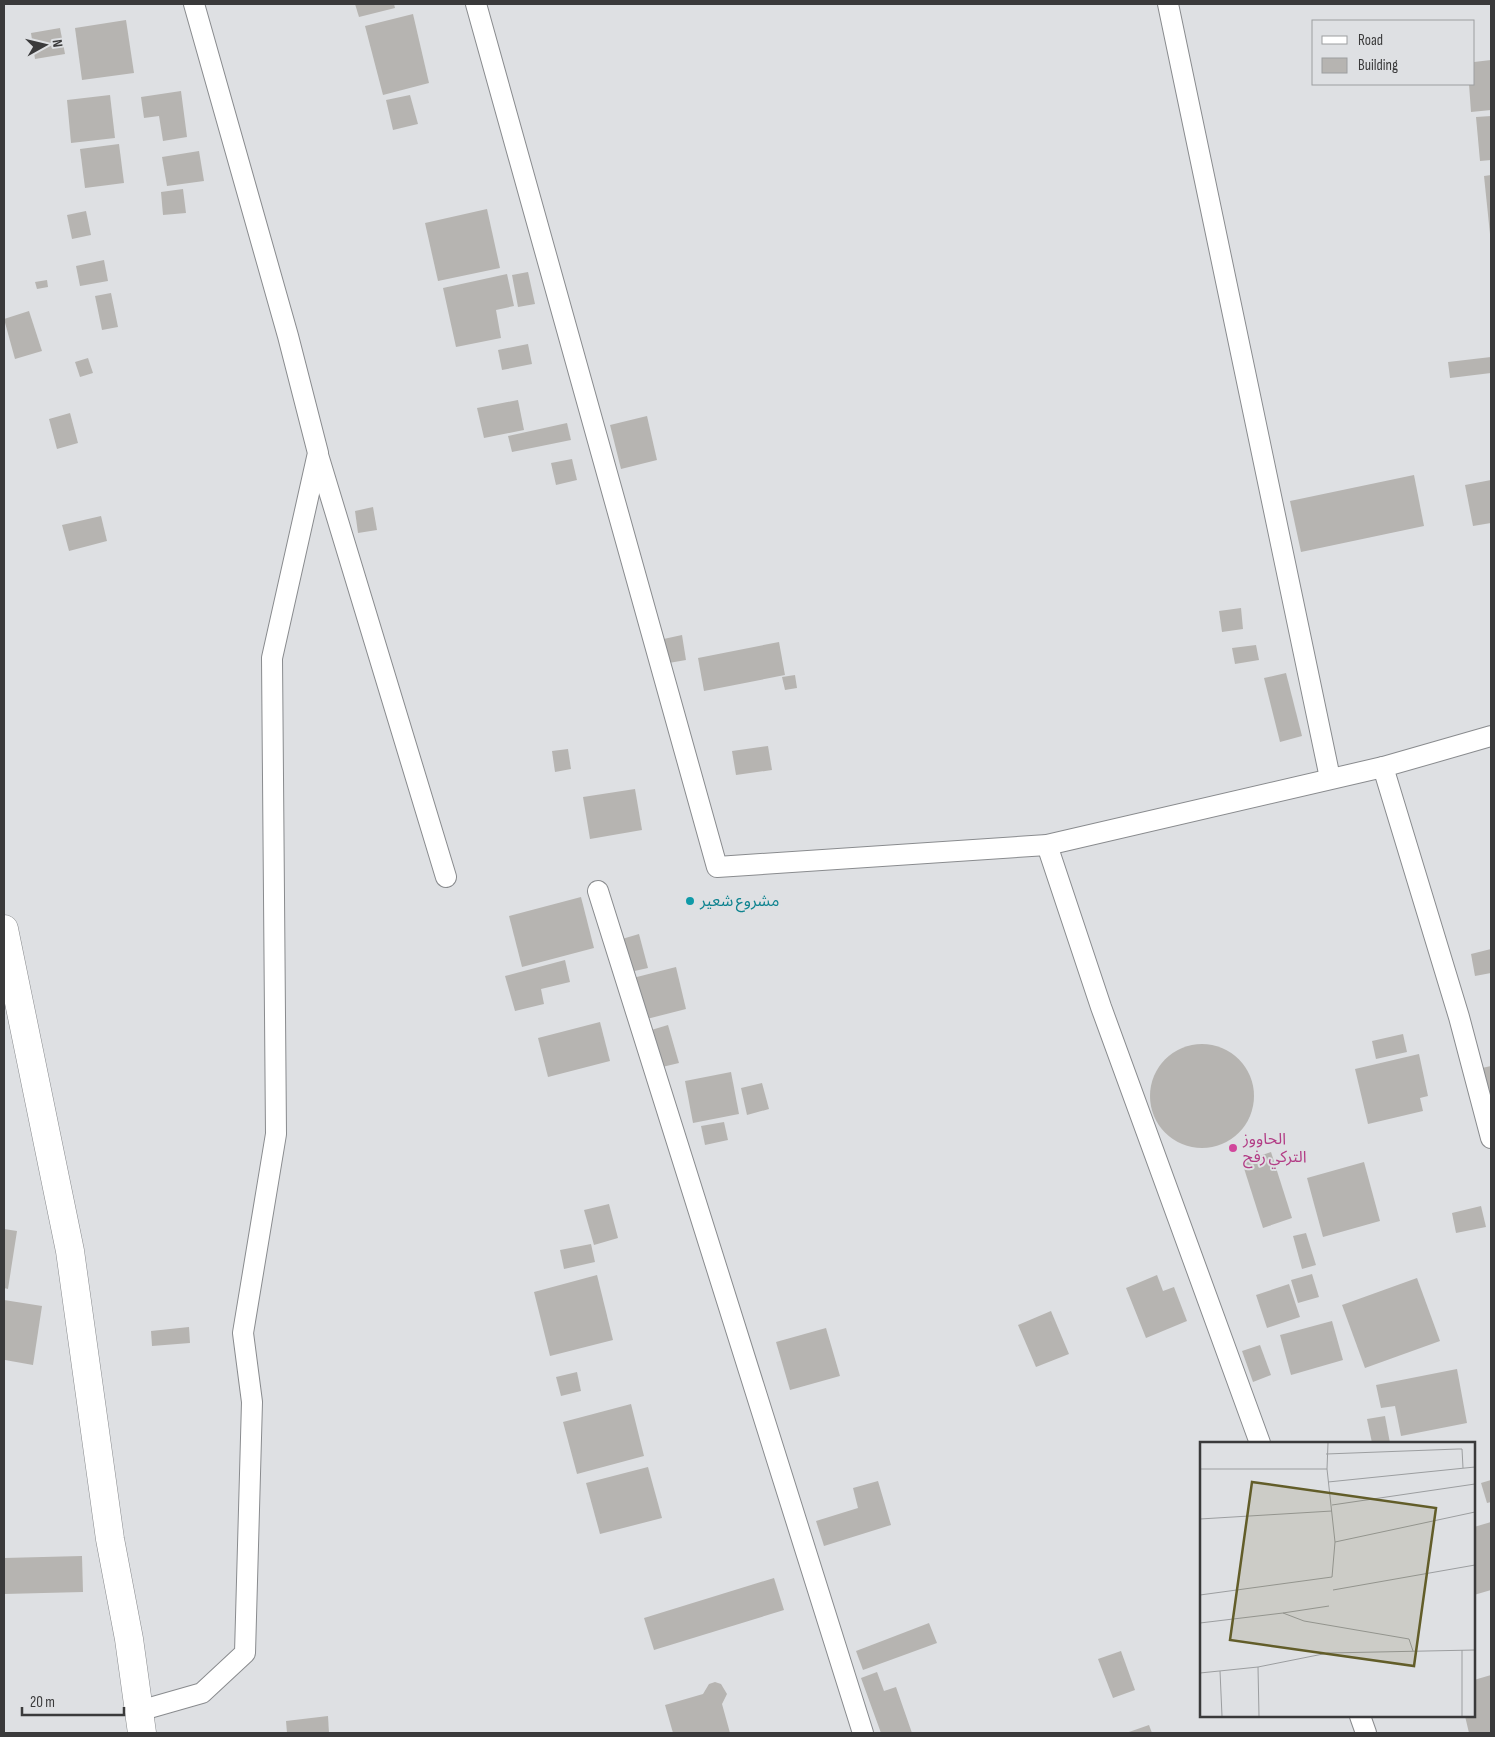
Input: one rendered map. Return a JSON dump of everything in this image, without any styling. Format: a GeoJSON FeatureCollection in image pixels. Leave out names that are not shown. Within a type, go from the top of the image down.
{"type":"FeatureCollection","features":[{"type":"Feature","properties":{"kind":"street"},"geometry":{"type":"LineString","coordinates":[[4,929],[70,1251],[110,1539],[129,1640],[140,1722]]}},
{"type":"Feature","properties":{"kind":"lane"},"geometry":{"type":"LineString","coordinates":[[194,4],[288,336],[318,453],[446,877]]}},
{"type":"Feature","properties":{"kind":"lane"},"geometry":{"type":"LineString","coordinates":[[476,4],[717,867],[1047,845],[1383,767],[1491,736]]}},
{"type":"Feature","properties":{"kind":"lane"},"geometry":{"type":"LineString","coordinates":[[1168,4],[1330,778]]}},
{"type":"Feature","properties":{"kind":"lane"},"geometry":{"type":"LineString","coordinates":[[140,1722],[202,1693],[245,1653],[252,1402],[243,1333],[276,1134],[272,658],[318,453]]}},
{"type":"Feature","properties":{"kind":"lane"},"geometry":{"type":"LineString","coordinates":[[1383,767],[1459,1017],[1491,1138]]}},
{"type":"Feature","properties":{"kind":"lane"},"geometry":{"type":"LineString","coordinates":[[1047,845],[1101,1007],[1260,1442]]}},
{"type":"Feature","properties":{"kind":"lane"},"geometry":{"type":"LineString","coordinates":[[598,891],[863,1733]]}},
{"type":"Feature","properties":{"kind":"lane"},"geometry":{"type":"LineString","coordinates":[[1360,1717],[1366,1733]]}},
{"type":"Feature","properties":{"kind":"building"},"geometry":{"type":"Polygon","coordinates":[[[355,4],[394,4],[395,8],[359,17],[355,4]]]}},
{"type":"Feature","properties":{"kind":"building"},"geometry":{"type":"Polygon","coordinates":[[[413,14],[429,83],[383,95],[365,26],[413,14]]]}},
{"type":"Feature","properties":{"kind":"building"},"geometry":{"type":"Polygon","coordinates":[[[126,20],[134,73],[82,80],[75,28],[126,20]]]}},
{"type":"Feature","properties":{"kind":"building"},"geometry":{"type":"Polygon","coordinates":[[[60,28],[65,54],[35,59],[31,33],[60,28]]]}},
{"type":"Feature","properties":{"kind":"building"},"geometry":{"type":"Polygon","coordinates":[[[1491,60],[1491,110],[1471,112],[1469,85],[1475,85],[1475,62],[1491,60]]]}},
{"type":"Feature","properties":{"kind":"building"},"geometry":{"type":"Polygon","coordinates":[[[181,91],[187,137],[163,141],[159,116],[144,118],[141,97],[181,91]]]}},
{"type":"Feature","properties":{"kind":"building"},"geometry":{"type":"Polygon","coordinates":[[[110,95],[115,138],[71,143],[67,100],[110,95]]]}},
{"type":"Feature","properties":{"kind":"building"},"geometry":{"type":"Polygon","coordinates":[[[410,95],[418,124],[393,130],[386,100],[410,95]]]}},
{"type":"Feature","properties":{"kind":"building"},"geometry":{"type":"Polygon","coordinates":[[[1491,116],[1491,160],[1480,161],[1476,117],[1491,116]]]}},
{"type":"Feature","properties":{"kind":"building"},"geometry":{"type":"Polygon","coordinates":[[[119,144],[124,183],[85,188],[80,149],[119,144]]]}},
{"type":"Feature","properties":{"kind":"building"},"geometry":{"type":"Polygon","coordinates":[[[199,151],[204,181],[167,186],[162,157],[199,151]]]}},
{"type":"Feature","properties":{"kind":"building"},"geometry":{"type":"Polygon","coordinates":[[[1491,175],[1491,234],[1490,234],[1484,176],[1491,175]]]}},
{"type":"Feature","properties":{"kind":"building"},"geometry":{"type":"Polygon","coordinates":[[[183,189],[186,213],[163,215],[161,192],[183,189]]]}},
{"type":"Feature","properties":{"kind":"building"},"geometry":{"type":"Polygon","coordinates":[[[487,209],[500,268],[438,281],[425,223],[487,209]]]}},
{"type":"Feature","properties":{"kind":"building"},"geometry":{"type":"Polygon","coordinates":[[[86,211],[91,235],[72,239],[67,215],[86,211]]]}},
{"type":"Feature","properties":{"kind":"building"},"geometry":{"type":"Polygon","coordinates":[[[104,260],[108,281],[80,286],[76,266],[104,260]]]}},
{"type":"Feature","properties":{"kind":"building"},"geometry":{"type":"Polygon","coordinates":[[[528,272],[535,304],[518,307],[512,275],[528,272]]]}},
{"type":"Feature","properties":{"kind":"building"},"geometry":{"type":"Polygon","coordinates":[[[507,274],[514,306],[496,310],[501,338],[456,347],[443,288],[507,274]]]}},
{"type":"Feature","properties":{"kind":"building"},"geometry":{"type":"Polygon","coordinates":[[[47,280],[48,287],[37,289],[35,282],[47,280]]]}},
{"type":"Feature","properties":{"kind":"building"},"geometry":{"type":"Polygon","coordinates":[[[111,293],[118,327],[102,330],[95,296],[111,293]]]}},
{"type":"Feature","properties":{"kind":"building"},"geometry":{"type":"Polygon","coordinates":[[[29,311],[42,351],[15,359],[4,319],[29,311]]]}},
{"type":"Feature","properties":{"kind":"building"},"geometry":{"type":"Polygon","coordinates":[[[528,344],[532,364],[502,370],[498,350],[528,344]]]}},
{"type":"Feature","properties":{"kind":"building"},"geometry":{"type":"Polygon","coordinates":[[[1491,357],[1491,373],[1450,378],[1448,362],[1491,357]]]}},
{"type":"Feature","properties":{"kind":"building"},"geometry":{"type":"Polygon","coordinates":[[[88,358],[93,373],[80,377],[75,362],[88,358]]]}},
{"type":"Feature","properties":{"kind":"building"},"geometry":{"type":"Polygon","coordinates":[[[518,400],[524,430],[484,438],[477,408],[518,400]]]}},
{"type":"Feature","properties":{"kind":"building"},"geometry":{"type":"Polygon","coordinates":[[[70,413],[78,443],[57,449],[49,419],[70,413]]]}},
{"type":"Feature","properties":{"kind":"building"},"geometry":{"type":"Polygon","coordinates":[[[647,416],[657,460],[621,469],[610,425],[647,416]]]}},
{"type":"Feature","properties":{"kind":"building"},"geometry":{"type":"Polygon","coordinates":[[[567,423],[571,440],[512,452],[508,436],[567,423]]]}},
{"type":"Feature","properties":{"kind":"building"},"geometry":{"type":"Polygon","coordinates":[[[572,459],[577,480],[556,485],[551,463],[572,459]]]}},
{"type":"Feature","properties":{"kind":"building"},"geometry":{"type":"Polygon","coordinates":[[[1414,475],[1424,526],[1301,552],[1290,501],[1414,475]]]}},
{"type":"Feature","properties":{"kind":"building"},"geometry":{"type":"Polygon","coordinates":[[[1491,480],[1491,523],[1473,526],[1465,485],[1491,480]]]}},
{"type":"Feature","properties":{"kind":"building"},"geometry":{"type":"Polygon","coordinates":[[[373,507],[377,530],[358,533],[355,511],[373,507]]]}},
{"type":"Feature","properties":{"kind":"building"},"geometry":{"type":"Polygon","coordinates":[[[101,516],[107,541],[69,551],[62,525],[101,516]]]}},
{"type":"Feature","properties":{"kind":"building"},"geometry":{"type":"Polygon","coordinates":[[[1241,608],[1243,629],[1222,632],[1219,611],[1241,608]]]}},
{"type":"Feature","properties":{"kind":"building"},"geometry":{"type":"Polygon","coordinates":[[[682,635],[686,660],[663,664],[659,640],[682,635]]]}},
{"type":"Feature","properties":{"kind":"building"},"geometry":{"type":"Polygon","coordinates":[[[779,642],[785,675],[704,691],[698,658],[779,642]]]}},
{"type":"Feature","properties":{"kind":"building"},"geometry":{"type":"Polygon","coordinates":[[[1256,645],[1259,660],[1235,664],[1232,648],[1256,645]]]}},
{"type":"Feature","properties":{"kind":"building"},"geometry":{"type":"Polygon","coordinates":[[[1286,673],[1302,736],[1280,742],[1264,678],[1286,673]]]}},
{"type":"Feature","properties":{"kind":"building"},"geometry":{"type":"Polygon","coordinates":[[[795,675],[797,688],[785,690],[782,677],[795,675]]]}},
{"type":"Feature","properties":{"kind":"building"},"geometry":{"type":"Polygon","coordinates":[[[768,746],[772,770],[736,775],[732,751],[768,746]]]}},
{"type":"Feature","properties":{"kind":"building"},"geometry":{"type":"Polygon","coordinates":[[[568,749],[571,769],[555,772],[552,751],[568,749]]]}},
{"type":"Feature","properties":{"kind":"building"},"geometry":{"type":"Polygon","coordinates":[[[635,789],[642,830],[590,839],[583,797],[635,789]]]}},
{"type":"Feature","properties":{"kind":"building"},"geometry":{"type":"Polygon","coordinates":[[[581,897],[594,948],[522,967],[509,916],[581,897]]]}},
{"type":"Feature","properties":{"kind":"building"},"geometry":{"type":"Polygon","coordinates":[[[639,934],[648,968],[630,972],[622,939],[639,934]]]}},
{"type":"Feature","properties":{"kind":"building"},"geometry":{"type":"Polygon","coordinates":[[[1491,949],[1491,973],[1475,976],[1471,954],[1491,949]]]}},
{"type":"Feature","properties":{"kind":"building"},"geometry":{"type":"Polygon","coordinates":[[[565,960],[570,982],[541,989],[544,1004],[515,1011],[505,976],[565,960]]]}},
{"type":"Feature","properties":{"kind":"building"},"geometry":{"type":"Polygon","coordinates":[[[676,967],[686,1009],[639,1021],[629,979],[676,967]]]}},
{"type":"Feature","properties":{"kind":"building"},"geometry":{"type":"Polygon","coordinates":[[[600,1022],[610,1061],[548,1077],[538,1038],[600,1022]]]}},
{"type":"Feature","properties":{"kind":"building"},"geometry":{"type":"Polygon","coordinates":[[[668,1025],[679,1063],[658,1068],[648,1031],[668,1025]]]}},
{"type":"Feature","properties":{"kind":"building"},"geometry":{"type":"Polygon","coordinates":[[[1403,1034],[1407,1052],[1376,1059],[1372,1041],[1403,1034]]]}},
{"type":"Feature","properties":{"kind":"building"},"geometry":{"type":"Polygon","coordinates":[[[1202,1044],[1222,1048],[1239,1059],[1250,1076],[1254,1096],[1250,1116],[1239,1133],[1222,1144],[1202,1148],[1182,1144],[1165,1133],[1154,1116],[1150,1096],[1154,1076],[1165,1059],[1182,1048],[1202,1044]]]}},
{"type":"Feature","properties":{"kind":"building"},"geometry":{"type":"Polygon","coordinates":[[[1419,1054],[1428,1096],[1420,1098],[1423,1111],[1368,1124],[1355,1069],[1419,1054]]]}},
{"type":"Feature","properties":{"kind":"building"},"geometry":{"type":"Polygon","coordinates":[[[1491,1066],[1491,1113],[1482,1068],[1491,1066]]]}},
{"type":"Feature","properties":{"kind":"building"},"geometry":{"type":"Polygon","coordinates":[[[731,1072],[739,1114],[693,1123],[685,1081],[731,1072]]]}},
{"type":"Feature","properties":{"kind":"building"},"geometry":{"type":"Polygon","coordinates":[[[762,1083],[769,1109],[747,1115],[741,1088],[762,1083]]]}},
{"type":"Feature","properties":{"kind":"building"},"geometry":{"type":"Polygon","coordinates":[[[724,1122],[728,1140],[705,1145],[701,1126],[724,1122]]]}},
{"type":"Feature","properties":{"kind":"building"},"geometry":{"type":"Polygon","coordinates":[[[1271,1152],[1292,1218],[1263,1228],[1242,1162],[1271,1152]]]}},
{"type":"Feature","properties":{"kind":"building"},"geometry":{"type":"Polygon","coordinates":[[[1364,1162],[1380,1221],[1323,1237],[1307,1178],[1364,1162]]]}},
{"type":"Feature","properties":{"kind":"building"},"geometry":{"type":"Polygon","coordinates":[[[609,1204],[618,1238],[594,1245],[584,1210],[609,1204]]]}},
{"type":"Feature","properties":{"kind":"building"},"geometry":{"type":"Polygon","coordinates":[[[1481,1206],[1486,1227],[1456,1233],[1452,1213],[1481,1206]]]}},
{"type":"Feature","properties":{"kind":"building"},"geometry":{"type":"Polygon","coordinates":[[[4,1229],[17,1231],[8,1289],[4,1288],[4,1229]]]}},
{"type":"Feature","properties":{"kind":"building"},"geometry":{"type":"Polygon","coordinates":[[[1306,1233],[1316,1265],[1302,1269],[1293,1236],[1306,1233]]]}},
{"type":"Feature","properties":{"kind":"building"},"geometry":{"type":"Polygon","coordinates":[[[591,1244],[595,1262],[564,1269],[560,1250],[591,1244]]]}},
{"type":"Feature","properties":{"kind":"building"},"geometry":{"type":"Polygon","coordinates":[[[1312,1274],[1319,1297],[1298,1303],[1291,1280],[1312,1274]]]}},
{"type":"Feature","properties":{"kind":"building"},"geometry":{"type":"Polygon","coordinates":[[[597,1275],[613,1340],[550,1356],[534,1292],[597,1275]]]}},
{"type":"Feature","properties":{"kind":"building"},"geometry":{"type":"Polygon","coordinates":[[[1157,1275],[1163,1291],[1174,1287],[1187,1321],[1146,1338],[1126,1288],[1157,1275]]]}},
{"type":"Feature","properties":{"kind":"building"},"geometry":{"type":"Polygon","coordinates":[[[1417,1278],[1440,1341],[1365,1368],[1342,1305],[1417,1278]]]}},
{"type":"Feature","properties":{"kind":"building"},"geometry":{"type":"Polygon","coordinates":[[[1289,1284],[1300,1317],[1267,1328],[1256,1295],[1289,1284]]]}},
{"type":"Feature","properties":{"kind":"building"},"geometry":{"type":"Polygon","coordinates":[[[4,1300],[42,1306],[33,1365],[5,1360],[4,1300]]]}},
{"type":"Feature","properties":{"kind":"building"},"geometry":{"type":"Polygon","coordinates":[[[1051,1311],[1069,1354],[1036,1367],[1018,1325],[1051,1311]]]}},
{"type":"Feature","properties":{"kind":"building"},"geometry":{"type":"Polygon","coordinates":[[[1332,1321],[1343,1360],[1291,1375],[1280,1335],[1332,1321]]]}},
{"type":"Feature","properties":{"kind":"building"},"geometry":{"type":"Polygon","coordinates":[[[189,1327],[190,1343],[152,1346],[151,1331],[189,1327]]]}},
{"type":"Feature","properties":{"kind":"building"},"geometry":{"type":"Polygon","coordinates":[[[826,1328],[840,1376],[790,1390],[776,1342],[826,1328]]]}},
{"type":"Feature","properties":{"kind":"building"},"geometry":{"type":"Polygon","coordinates":[[[1260,1345],[1271,1375],[1253,1382],[1242,1351],[1260,1345]]]}},
{"type":"Feature","properties":{"kind":"building"},"geometry":{"type":"Polygon","coordinates":[[[1457,1369],[1467,1423],[1401,1436],[1395,1406],[1381,1408],[1376,1385],[1457,1369]]]}},
{"type":"Feature","properties":{"kind":"building"},"geometry":{"type":"Polygon","coordinates":[[[577,1372],[581,1391],[561,1396],[556,1377],[577,1372]]]}},
{"type":"Feature","properties":{"kind":"building"},"geometry":{"type":"Polygon","coordinates":[[[631,1404],[644,1456],[577,1474],[563,1422],[631,1404]]]}},
{"type":"Feature","properties":{"kind":"building"},"geometry":{"type":"Polygon","coordinates":[[[1385,1416],[1390,1442],[1372,1442],[1367,1419],[1385,1416]]]}},
{"type":"Feature","properties":{"kind":"building"},"geometry":{"type":"Polygon","coordinates":[[[648,1467],[662,1518],[600,1534],[586,1483],[648,1467]]]}},
{"type":"Feature","properties":{"kind":"building"},"geometry":{"type":"Polygon","coordinates":[[[1491,1480],[1491,1502],[1487,1503],[1481,1483],[1491,1480]]]}},
{"type":"Feature","properties":{"kind":"building"},"geometry":{"type":"Polygon","coordinates":[[[878,1481],[891,1525],[824,1546],[816,1521],[858,1508],[853,1488],[878,1481]]]}},
{"type":"Feature","properties":{"kind":"building"},"geometry":{"type":"Polygon","coordinates":[[[1491,1522],[1491,1590],[1475,1595],[1475,1527],[1491,1522]]]}},
{"type":"Feature","properties":{"kind":"building"},"geometry":{"type":"Polygon","coordinates":[[[82,1556],[83,1592],[4,1594],[4,1558],[82,1556]]]}},
{"type":"Feature","properties":{"kind":"building"},"geometry":{"type":"Polygon","coordinates":[[[774,1578],[784,1610],[654,1650],[644,1618],[774,1578]]]}},
{"type":"Feature","properties":{"kind":"building"},"geometry":{"type":"Polygon","coordinates":[[[929,1623],[937,1643],[863,1670],[856,1651],[929,1623]]]}},
{"type":"Feature","properties":{"kind":"building"},"geometry":{"type":"Polygon","coordinates":[[[1121,1651],[1135,1690],[1113,1698],[1098,1659],[1121,1651]]]}},
{"type":"Feature","properties":{"kind":"building"},"geometry":{"type":"Polygon","coordinates":[[[877,1672],[884,1691],[896,1687],[912,1733],[881,1733],[861,1678],[877,1672]]]}},
{"type":"Feature","properties":{"kind":"building"},"geometry":{"type":"Polygon","coordinates":[[[1491,1675],[1491,1733],[1469,1733],[1465,1717],[1475,1717],[1475,1680],[1491,1675]]]}},
{"type":"Feature","properties":{"kind":"building"},"geometry":{"type":"Polygon","coordinates":[[[715,1682],[721,1684],[727,1694],[722,1704],[730,1733],[673,1733],[665,1705],[703,1694],[709,1684],[715,1682]]]}},
{"type":"Feature","properties":{"kind":"building"},"geometry":{"type":"Polygon","coordinates":[[[328,1716],[329,1733],[287,1733],[286,1721],[328,1716]]]}},
{"type":"Feature","properties":{"kind":"building"},"geometry":{"type":"Polygon","coordinates":[[[1149,1725],[1152,1733],[1126,1733],[1149,1725]]]}},
{"type":"Feature","properties":{"kind":"place","name":"مشروع شعير"},"geometry":{"type":"Point","coordinates":[690,901]}},
{"type":"Feature","properties":{"kind":"place","name":"الحاووز التركي رفح"},"geometry":{"type":"Point","coordinates":[1233,1148]}}]}
